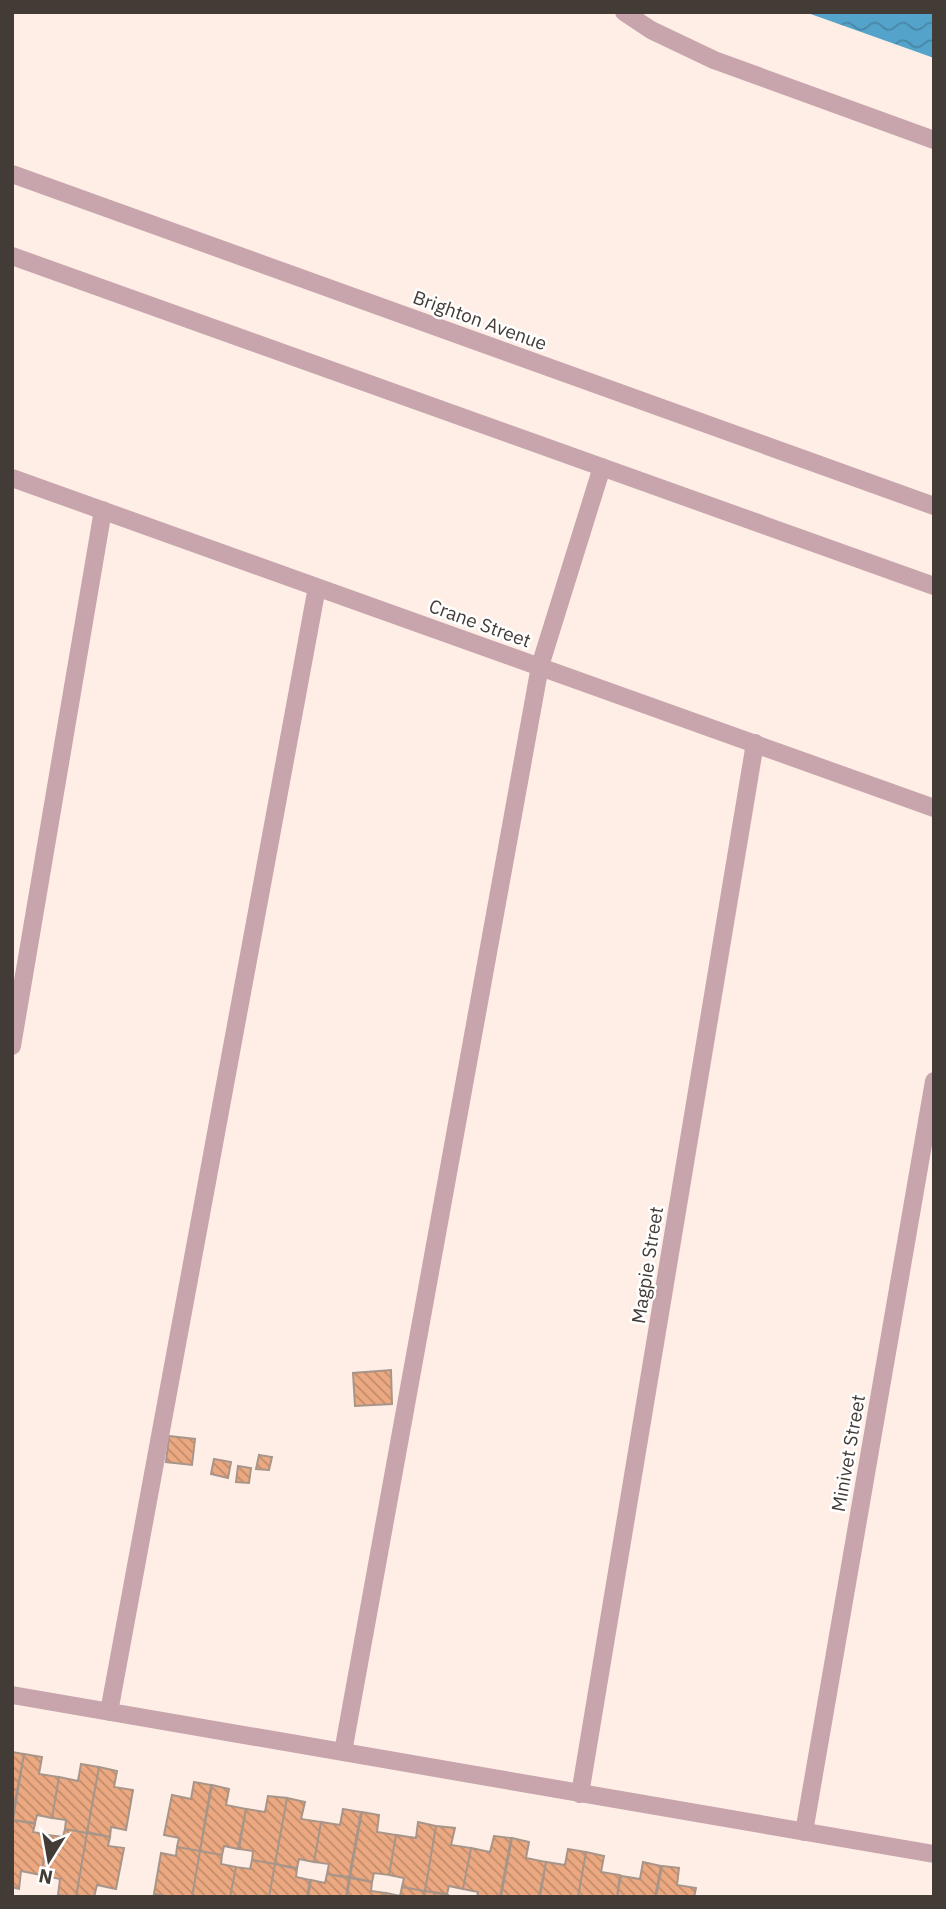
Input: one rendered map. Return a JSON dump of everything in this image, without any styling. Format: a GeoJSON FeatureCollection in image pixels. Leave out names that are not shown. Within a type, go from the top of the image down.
{"type":"FeatureCollection","features":[{"type":"Feature","properties":{"kind":"street"},"geometry":{"type":"LineString","coordinates":[[624,12],[662,35],[714,60],[934,140]]}},
{"type":"Feature","properties":{"kind":"street","name":"Brighton Avenue"},"geometry":{"type":"LineString","coordinates":[[12,174],[934,506]]}},
{"type":"Feature","properties":{"kind":"street"},"geometry":{"type":"LineString","coordinates":[[12,256],[934,586]]}},
{"type":"Feature","properties":{"kind":"street"},"geometry":{"type":"LineString","coordinates":[[343,1752],[540,666],[602,467]]}},
{"type":"Feature","properties":{"kind":"street","name":"Crane Street"},"geometry":{"type":"LineString","coordinates":[[12,478],[934,808]]}},
{"type":"Feature","properties":{"kind":"street"},"geometry":{"type":"LineString","coordinates":[[12,1046],[103,510]]}},
{"type":"Feature","properties":{"kind":"street"},"geometry":{"type":"LineString","coordinates":[[109,1712],[317,587]]}},
{"type":"Feature","properties":{"kind":"street","name":"Magpie Street"},"geometry":{"type":"LineString","coordinates":[[580,1794],[755,743]]}},
{"type":"Feature","properties":{"kind":"street","name":"Minivet Street"},"geometry":{"type":"LineString","coordinates":[[804,1832],[934,1081]]}},
{"type":"Feature","properties":{"kind":"street"},"geometry":{"type":"LineString","coordinates":[[12,1695],[934,1854]]}},
{"type":"Feature","properties":{"kind":"water"},"geometry":{"type":"Polygon","coordinates":[[[805,12],[934,12],[934,58],[805,12]]]}},
{"type":"Feature","properties":{"kind":"building"},"geometry":{"type":"Polygon","coordinates":[[[391,1370],[392,1404],[355,1406],[353,1373],[391,1370]]]}},
{"type":"Feature","properties":{"kind":"building"},"geometry":{"type":"Polygon","coordinates":[[[169,1436],[195,1439],[192,1465],[166,1462],[169,1436]]]}},
{"type":"Feature","properties":{"kind":"building"},"geometry":{"type":"Polygon","coordinates":[[[259,1455],[272,1457],[269,1470],[256,1469],[259,1455]]]}},
{"type":"Feature","properties":{"kind":"building"},"geometry":{"type":"Polygon","coordinates":[[[214,1459],[231,1462],[228,1478],[211,1474],[214,1459]]]}},
{"type":"Feature","properties":{"kind":"building"},"geometry":{"type":"Polygon","coordinates":[[[238,1466],[251,1468],[249,1483],[236,1482],[238,1466]]]}},
{"type":"Feature","properties":{"kind":"building"},"geometry":{"type":"Polygon","coordinates":[[[12,1752],[24,1754],[12,1817],[12,1752]]]}},
{"type":"Feature","properties":{"kind":"building"},"geometry":{"type":"Polygon","coordinates":[[[24,1754],[42,1757],[39,1774],[59,1777],[52,1818],[37,1815],[35,1823],[13,1820],[24,1754]]]}},
{"type":"Feature","properties":{"kind":"building"},"geometry":{"type":"Polygon","coordinates":[[[81,1764],[99,1767],[87,1833],[65,1829],[66,1820],[52,1818],[59,1777],[78,1781],[81,1764]]]}},
{"type":"Feature","properties":{"kind":"building"},"geometry":{"type":"Polygon","coordinates":[[[99,1767],[117,1771],[114,1787],[133,1790],[126,1830],[111,1827],[110,1837],[87,1832],[99,1767]]]}},
{"type":"Feature","properties":{"kind":"building"},"geometry":{"type":"Polygon","coordinates":[[[194,1782],[211,1785],[200,1851],[177,1847],[179,1838],[164,1835],[172,1795],[191,1799],[194,1782]]]}},
{"type":"Feature","properties":{"kind":"building"},"geometry":{"type":"Polygon","coordinates":[[[212,1785],[229,1789],[226,1805],[246,1809],[238,1849],[224,1846],[222,1855],[200,1851],[212,1785]]]}},
{"type":"Feature","properties":{"kind":"building"},"geometry":{"type":"Polygon","coordinates":[[[268,1796],[287,1798],[275,1864],[252,1860],[253,1851],[239,1849],[246,1809],[265,1812],[268,1796]]]}},
{"type":"Feature","properties":{"kind":"building"},"geometry":{"type":"Polygon","coordinates":[[[287,1798],[305,1802],[301,1819],[321,1822],[314,1862],[299,1859],[297,1868],[275,1864],[287,1798]]]}},
{"type":"Feature","properties":{"kind":"building"},"geometry":{"type":"Polygon","coordinates":[[[343,1809],[361,1812],[349,1877],[327,1874],[329,1864],[314,1862],[321,1822],[340,1825],[343,1809]]]}},
{"type":"Feature","properties":{"kind":"building"},"geometry":{"type":"Polygon","coordinates":[[[362,1812],[379,1815],[377,1832],[396,1835],[389,1875],[374,1873],[372,1882],[350,1877],[362,1812]]]}},
{"type":"Feature","properties":{"kind":"building"},"geometry":{"type":"Polygon","coordinates":[[[13,1820],[35,1824],[33,1832],[48,1835],[41,1875],[21,1871],[19,1889],[12,1887],[13,1820]]]}},
{"type":"Feature","properties":{"kind":"building"},"geometry":{"type":"Polygon","coordinates":[[[418,1822],[436,1826],[425,1891],[402,1887],[404,1878],[389,1875],[396,1835],[416,1838],[418,1822]]]}},
{"type":"Feature","properties":{"kind":"building"},"geometry":{"type":"Polygon","coordinates":[[[436,1826],[455,1828],[451,1845],[471,1848],[463,1889],[449,1886],[447,1894],[425,1891],[436,1826]]]}},
{"type":"Feature","properties":{"kind":"building"},"geometry":{"type":"Polygon","coordinates":[[[65,1829],[87,1833],[76,1897],[58,1895],[60,1879],[41,1875],[48,1835],[63,1837],[65,1829]]]}},
{"type":"Feature","properties":{"kind":"building"},"geometry":{"type":"Polygon","coordinates":[[[87,1833],[110,1837],[108,1846],[124,1848],[116,1889],[97,1885],[94,1897],[76,1897],[87,1833]]]}},
{"type":"Feature","properties":{"kind":"building"},"geometry":{"type":"Polygon","coordinates":[[[494,1836],[511,1838],[500,1897],[477,1897],[478,1892],[463,1889],[471,1848],[490,1852],[494,1836]]]}},
{"type":"Feature","properties":{"kind":"building"},"geometry":{"type":"Polygon","coordinates":[[[512,1838],[529,1842],[526,1858],[546,1862],[539,1897],[501,1897],[512,1838]]]}},
{"type":"Feature","properties":{"kind":"building"},"geometry":{"type":"Polygon","coordinates":[[[177,1847],[200,1851],[192,1897],[154,1894],[161,1853],[176,1856],[177,1847]]]}},
{"type":"Feature","properties":{"kind":"building"},"geometry":{"type":"Polygon","coordinates":[[[568,1849],[586,1852],[578,1897],[540,1897],[546,1862],[565,1865],[568,1849]]]}},
{"type":"Feature","properties":{"kind":"building"},"geometry":{"type":"Polygon","coordinates":[[[200,1851],[222,1855],[221,1864],[236,1867],[230,1897],[192,1897],[200,1851]]]}},
{"type":"Feature","properties":{"kind":"building"},"geometry":{"type":"Polygon","coordinates":[[[586,1852],[604,1856],[601,1872],[620,1875],[617,1897],[578,1897],[586,1852]]]}},
{"type":"Feature","properties":{"kind":"building"},"geometry":{"type":"Polygon","coordinates":[[[252,1860],[275,1864],[269,1897],[230,1897],[236,1867],[250,1869],[252,1860]]]}},
{"type":"Feature","properties":{"kind":"building"},"geometry":{"type":"Polygon","coordinates":[[[643,1862],[661,1866],[655,1897],[617,1897],[621,1876],[640,1879],[643,1862]]]}},
{"type":"Feature","properties":{"kind":"building"},"geometry":{"type":"Polygon","coordinates":[[[275,1864],[297,1869],[296,1877],[310,1880],[307,1897],[269,1897],[275,1864]]]}},
{"type":"Feature","properties":{"kind":"building"},"geometry":{"type":"Polygon","coordinates":[[[662,1866],[679,1868],[677,1885],[696,1888],[694,1897],[656,1897],[662,1866]]]}},
{"type":"Feature","properties":{"kind":"building"},"geometry":{"type":"Polygon","coordinates":[[[327,1874],[349,1878],[346,1897],[308,1897],[311,1880],[325,1883],[327,1874]]]}},
{"type":"Feature","properties":{"kind":"building"},"geometry":{"type":"Polygon","coordinates":[[[350,1878],[372,1882],[371,1891],[386,1893],[385,1897],[347,1897],[350,1878]]]}},
{"type":"Feature","properties":{"kind":"building"},"geometry":{"type":"Polygon","coordinates":[[[402,1887],[425,1891],[423,1897],[385,1897],[386,1893],[400,1896],[402,1887]]]}},
{"type":"Feature","properties":{"kind":"building"},"geometry":{"type":"Polygon","coordinates":[[[425,1891],[448,1895],[424,1897],[425,1891]]]}}]}
